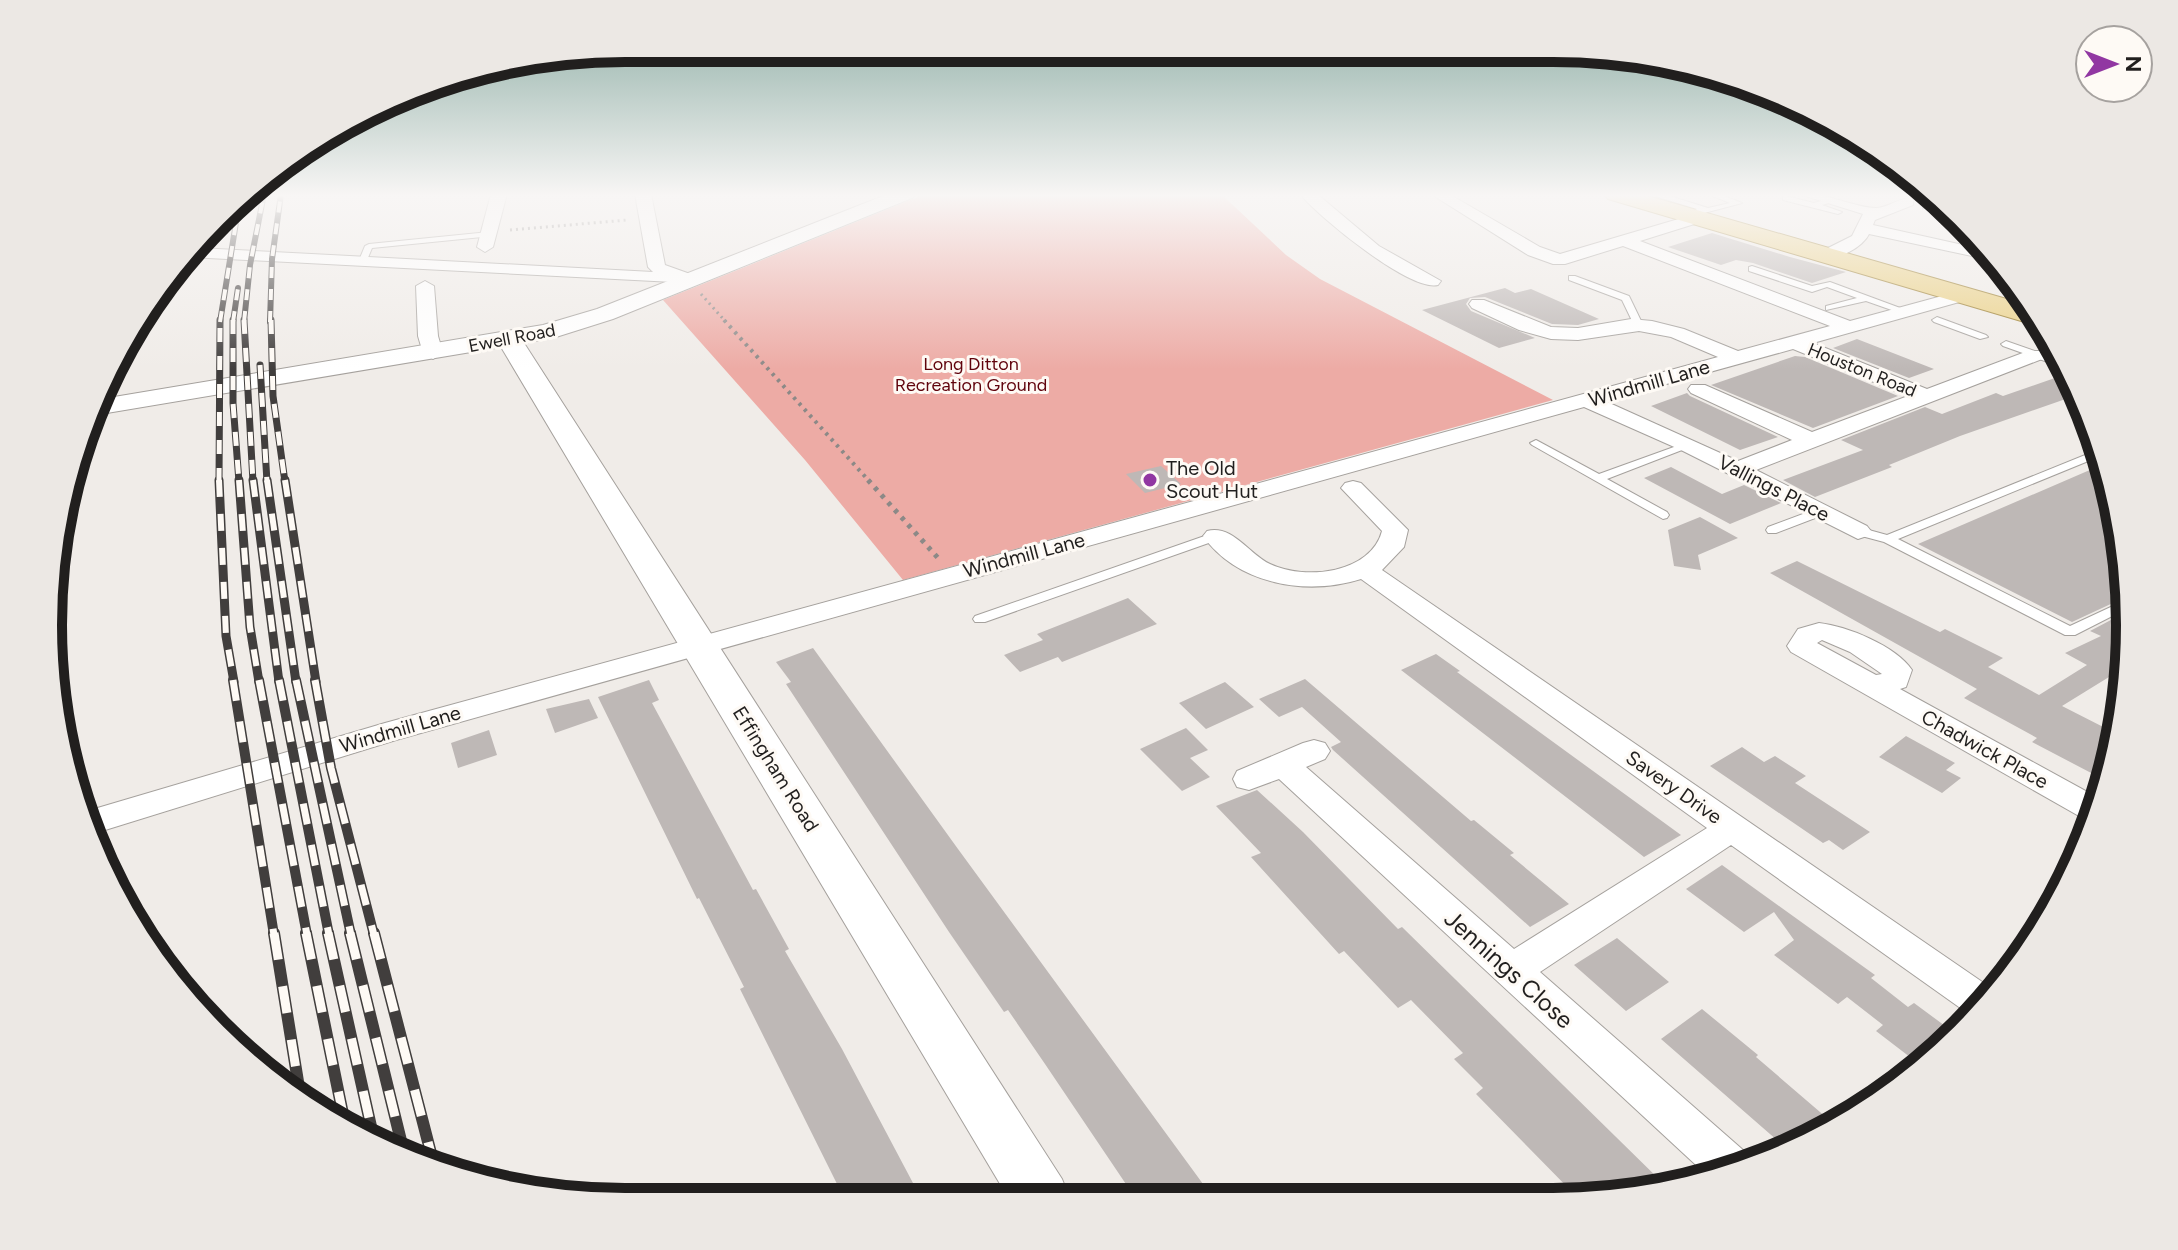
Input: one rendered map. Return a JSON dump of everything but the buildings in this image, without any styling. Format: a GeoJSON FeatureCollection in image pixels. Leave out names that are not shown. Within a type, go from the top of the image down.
{"type":"FeatureCollection","features":[{"type":"Feature","properties":{"kind":"main road"},"geometry":{"type":"LineString","coordinates":[[1821,252],[2021,312]]}},
{"type":"Feature","properties":{"kind":"street"},"geometry":{"type":"LineString","coordinates":[[654,252],[657,267],[675,277],[687,279]]}},
{"type":"Feature","properties":{"kind":"street","name":"Ewell Road"},"geometry":{"type":"LineString","coordinates":[[106,407],[509,340],[592,318],[755,252]]}},
{"type":"Feature","properties":{"kind":"street"},"geometry":{"type":"LineString","coordinates":[[1377,252],[1432,281]]}},
{"type":"Feature","properties":{"kind":"street"},"geometry":{"type":"LineString","coordinates":[[1538,252],[1559,260],[1586,252]]}},
{"type":"Feature","properties":{"kind":"street"},"geometry":{"type":"LineString","coordinates":[[1656,252],[1850,327]]}},
{"type":"Feature","properties":{"kind":"street"},"geometry":{"type":"LineString","coordinates":[[1828,255],[1833,252]]}},
{"type":"Feature","properties":{"kind":"street"},"geometry":{"type":"LineString","coordinates":[[202,253],[687,279]]}},
{"type":"Feature","properties":{"kind":"street"},"geometry":{"type":"LineString","coordinates":[[425,286],[428,336],[433,353]]}},
{"type":"Feature","properties":{"kind":"street","name":"Windmill Lane"},"geometry":{"type":"LineString","coordinates":[[97,820],[385,733],[1964,295]]}},
{"type":"Feature","properties":{"kind":"street"},"geometry":{"type":"LineString","coordinates":[[1478,304],[1523,326],[1547,332],[1574,334],[1638,325],[1661,328],[1738,359]]}},
{"type":"Feature","properties":{"kind":"street","name":"Effingham Road"},"geometry":{"type":"LineString","coordinates":[[509,340],[1034,1188]]}},
{"type":"Feature","properties":{"kind":"street","name":"Houston Road"},"geometry":{"type":"LineString","coordinates":[[1796,343],[1928,397]]}},
{"type":"Feature","properties":{"kind":"street","name":"Houston Road"},"geometry":{"type":"LineString","coordinates":[[1747,465],[2035,355]]}},
{"type":"Feature","properties":{"kind":"street"},"geometry":{"type":"LineString","coordinates":[[1698,389],[1809,439]]}},
{"type":"Feature","properties":{"kind":"street","name":"Vallings Place"},"geometry":{"type":"LineString","coordinates":[[1587,401],[1689,445],[1858,531]]}},
{"type":"Feature","properties":{"kind":"street"},"geometry":{"type":"LineString","coordinates":[[1216,536],[1263,571],[1279,576],[1339,576],[1365,570],[1385,559],[1394,545],[1395,530],[1353,488]]}},
{"type":"Feature","properties":{"kind":"street","name":"Savery Drive"},"geometry":{"type":"LineString","coordinates":[[1365,570],[1974,998]]}},
{"type":"Feature","properties":{"kind":"street","name":"Chadwick Place"},"geometry":{"type":"LineString","coordinates":[[1871,686],[2086,806]]}},
{"type":"Feature","properties":{"kind":"street","name":"Jennings Close"},"geometry":{"type":"LineString","coordinates":[[1282,765],[1723,1161]]}},
{"type":"Feature","properties":{"kind":"street"},"geometry":{"type":"LineString","coordinates":[[1511,971],[1732,828]]}},
{"type":"Feature","properties":{"kind":"lane"},"geometry":{"type":"LineString","coordinates":[[364,258],[366,252]]}},
{"type":"Feature","properties":{"kind":"lane"},"geometry":{"type":"LineString","coordinates":[[1752,269],[1812,289],[1827,284],[1906,312]]}},
{"type":"Feature","properties":{"kind":"lane"},"geometry":{"type":"LineString","coordinates":[[1572,278],[1626,298],[1638,325]]}},
{"type":"Feature","properties":{"kind":"lane"},"geometry":{"type":"LineString","coordinates":[[1829,308],[1866,298]]}},
{"type":"Feature","properties":{"kind":"lane"},"geometry":{"type":"LineString","coordinates":[[1937,320],[1983,337]]}},
{"type":"Feature","properties":{"kind":"lane"},"geometry":{"type":"LineString","coordinates":[[2006,344],[2050,360]]}},
{"type":"Feature","properties":{"kind":"lane"},"geometry":{"type":"LineString","coordinates":[[1536,443],[1663,515]]}},
{"type":"Feature","properties":{"kind":"lane"},"geometry":{"type":"LineString","coordinates":[[1598,478],[1689,445]]}},
{"type":"Feature","properties":{"kind":"lane"},"geometry":{"type":"LineString","coordinates":[[1888,539],[2090,457]]}},
{"type":"Feature","properties":{"kind":"lane"},"geometry":{"type":"LineString","coordinates":[[1772,530],[1819,512]]}},
{"type":"Feature","properties":{"kind":"lane"},"geometry":{"type":"LineString","coordinates":[[1858,531],[1888,539],[2070,632],[2116,609]]}},
{"type":"Feature","properties":{"kind":"lane"},"geometry":{"type":"LineString","coordinates":[[980,619],[1216,536]]}},
{"type":"Feature","properties":{"kind":"path"},"geometry":{"type":"LineString","coordinates":[[687,279],[952,574]]}},
{"type":"Feature","properties":{"kind":"green space","name":"Long Ditton Recreation Ground"},"geometry":{"type":"Polygon","coordinates":[[[781,252],[1283,252],[1320,279],[1553,400],[903,580],[805,460],[663,300],[781,252]]]}},
{"type":"Feature","properties":{"kind":"railway"},"geometry":{"type":"LineString","coordinates":[[220,322],[231,252]]}},
{"type":"Feature","properties":{"kind":"railway"},"geometry":{"type":"LineString","coordinates":[[244,321],[252,252]]}},
{"type":"Feature","properties":{"kind":"railway"},"geometry":{"type":"LineString","coordinates":[[270,322],[273,252]]}},
{"type":"Feature","properties":{"kind":"railway"},"geometry":{"type":"LineString","coordinates":[[233,322],[238,288]]}},
{"type":"Feature","properties":{"kind":"railway"},"geometry":{"type":"LineString","coordinates":[[219,480],[220,320]]}},
{"type":"Feature","properties":{"kind":"railway"},"geometry":{"type":"LineString","coordinates":[[271,320],[273,396],[285,482]]}},
{"type":"Feature","properties":{"kind":"railway"},"geometry":{"type":"LineString","coordinates":[[244,321],[253,482]]}},
{"type":"Feature","properties":{"kind":"railway"},"geometry":{"type":"LineString","coordinates":[[233,322],[233,403],[239,482]]}},
{"type":"Feature","properties":{"kind":"railway"},"geometry":{"type":"LineString","coordinates":[[260,365],[267,482]]}},
{"type":"Feature","properties":{"kind":"railway"},"geometry":{"type":"LineString","coordinates":[[219,480],[226,636],[234,682]]}},
{"type":"Feature","properties":{"kind":"railway"},"geometry":{"type":"LineString","coordinates":[[239,480],[250,627],[259,682]]}},
{"type":"Feature","properties":{"kind":"railway"},"geometry":{"type":"LineString","coordinates":[[253,480],[279,682]]}},
{"type":"Feature","properties":{"kind":"railway"},"geometry":{"type":"LineString","coordinates":[[267,480],[296,682]]}},
{"type":"Feature","properties":{"kind":"railway"},"geometry":{"type":"LineString","coordinates":[[285,480],[316,682]]}},
{"type":"Feature","properties":{"kind":"railway"},"geometry":{"type":"LineString","coordinates":[[233,680],[274,935]]}},
{"type":"Feature","properties":{"kind":"railway"},"geometry":{"type":"LineString","coordinates":[[259,680],[307,935]]}},
{"type":"Feature","properties":{"kind":"railway"},"geometry":{"type":"LineString","coordinates":[[279,680],[329,935]]}},
{"type":"Feature","properties":{"kind":"railway"},"geometry":{"type":"LineString","coordinates":[[296,680],[351,935]]}},
{"type":"Feature","properties":{"kind":"railway"},"geometry":{"type":"LineString","coordinates":[[315,680],[331,768],[374,935]]}},
{"type":"Feature","properties":{"kind":"railway"},"geometry":{"type":"LineString","coordinates":[[274,933],[298,1083]]}},
{"type":"Feature","properties":{"kind":"railway"},"geometry":{"type":"LineString","coordinates":[[306,933],[343,1113]]}},
{"type":"Feature","properties":{"kind":"railway"},"geometry":{"type":"LineString","coordinates":[[328,933],[371,1128]]}},
{"type":"Feature","properties":{"kind":"railway"},"geometry":{"type":"LineString","coordinates":[[350,933],[401,1141]]}},
{"type":"Feature","properties":{"kind":"railway"},"geometry":{"type":"LineString","coordinates":[[374,933],[431,1153]]}},
{"type":"Feature","properties":{"kind":"place","name":"The Old Scout Hut"},"geometry":{"type":"Point","coordinates":[1150,480]}}]}
